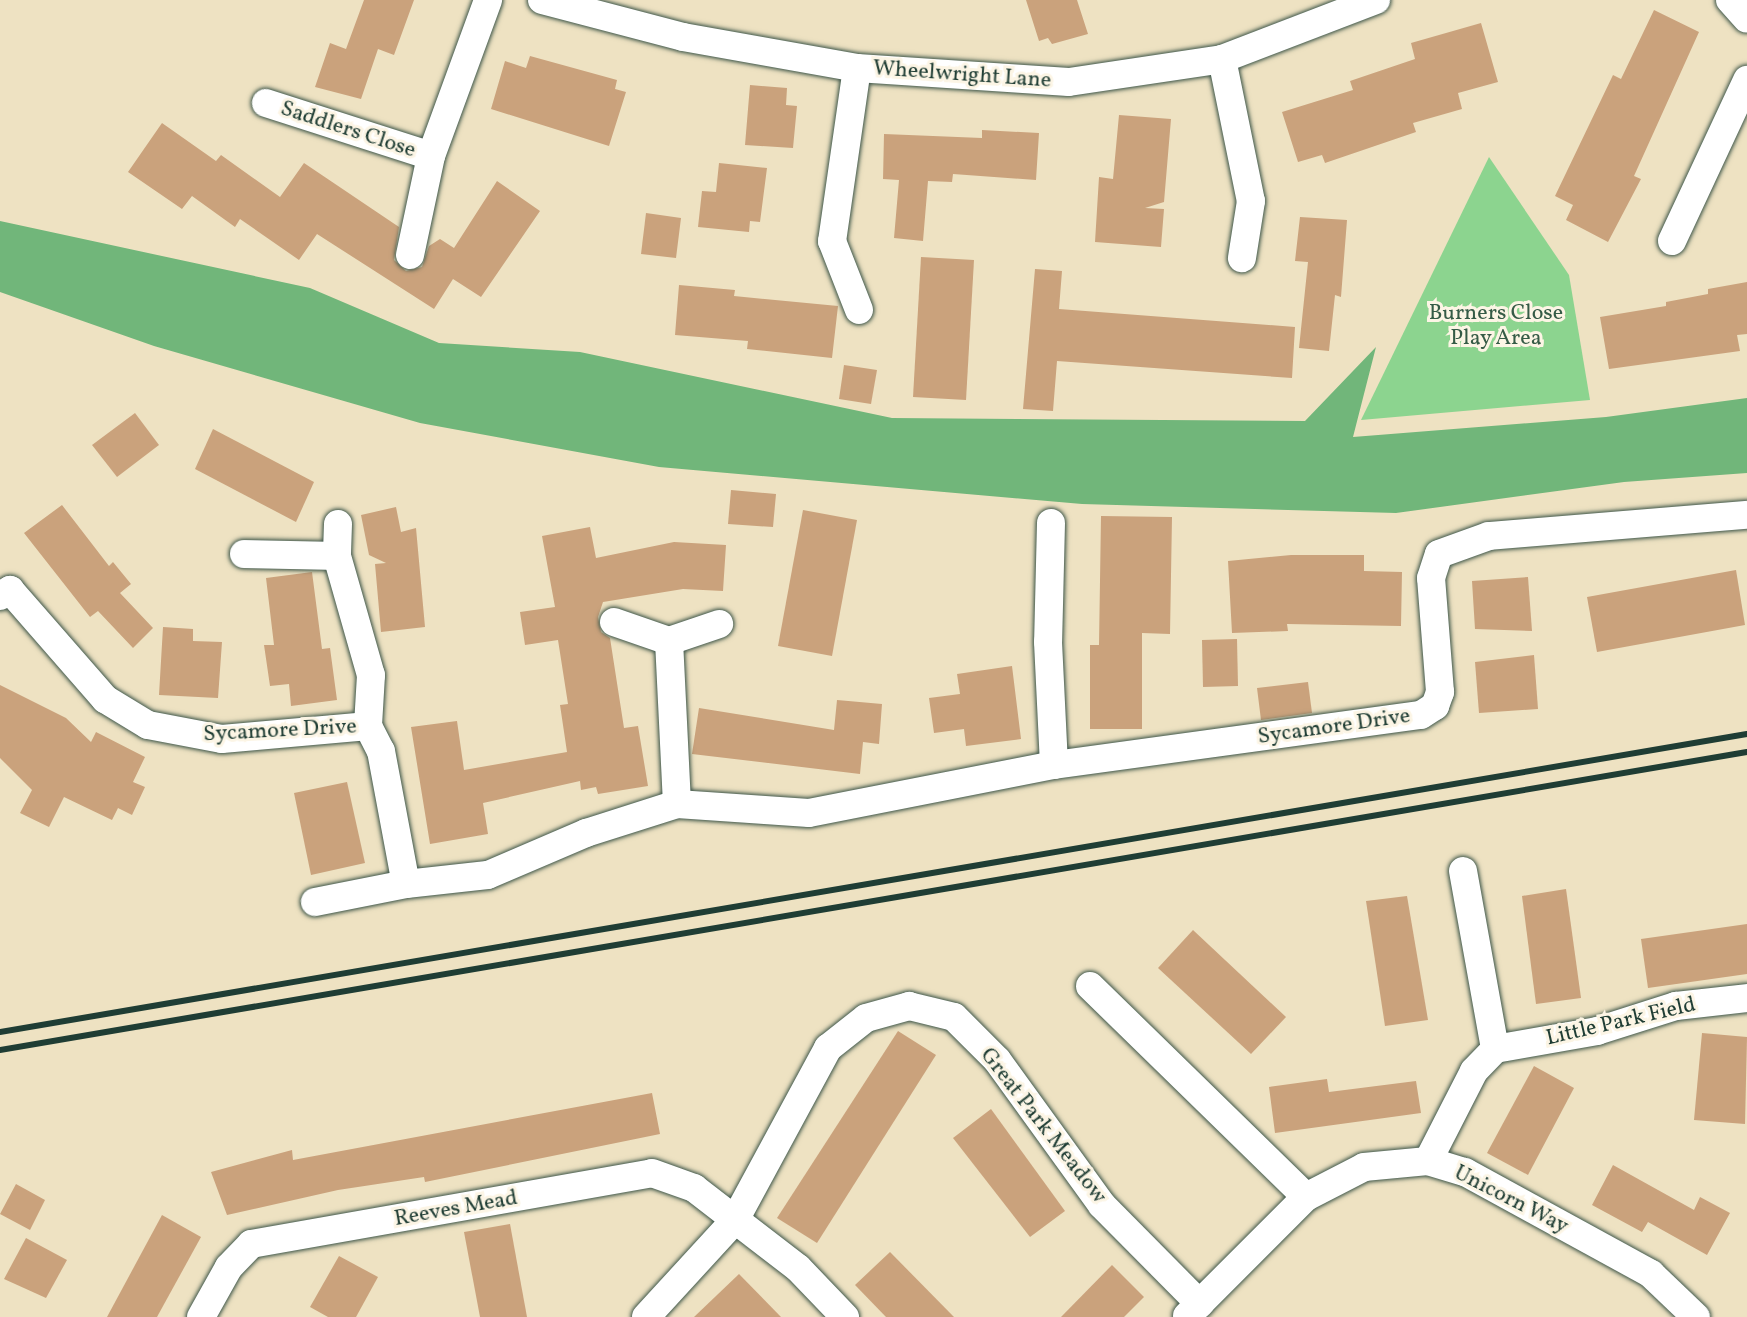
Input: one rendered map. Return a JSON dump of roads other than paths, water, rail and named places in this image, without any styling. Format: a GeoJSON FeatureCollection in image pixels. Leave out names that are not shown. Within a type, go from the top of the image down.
{"type":"FeatureCollection","features":[{"type":"Feature","properties":{"kind":"street","name":"Saddlers Close"},"geometry":{"type":"LineString","coordinates":[[410,255],[431,156],[488,0]]}},
{"type":"Feature","properties":{"kind":"street","name":"Wheelwright Lane"},"geometry":{"type":"LineString","coordinates":[[543,0],[683,37],[857,68],[1069,82],[1222,59],[1376,0]]}},
{"type":"Feature","properties":{"kind":"street"},"geometry":{"type":"LineString","coordinates":[[1730,0],[1747,19]]}},
{"type":"Feature","properties":{"kind":"street"},"geometry":{"type":"LineString","coordinates":[[1222,59],[1251,201],[1242,258]]}},
{"type":"Feature","properties":{"kind":"street"},"geometry":{"type":"LineString","coordinates":[[857,68],[832,241],[859,310]]}},
{"type":"Feature","properties":{"kind":"street"},"geometry":{"type":"LineString","coordinates":[[1672,241],[1747,80]]}},
{"type":"Feature","properties":{"kind":"street","name":"Saddlers Close"},"geometry":{"type":"LineString","coordinates":[[266,103],[431,156]]}},
{"type":"Feature","properties":{"kind":"street","name":"Sycamore Drive"},"geometry":{"type":"LineString","coordinates":[[315,902],[406,884],[488,875],[586,833],[677,804],[809,813],[1054,765],[1421,715],[1435,706],[1440,692],[1431,578],[1439,554],[1489,536],[1747,515]]}},
{"type":"Feature","properties":{"kind":"street"},"geometry":{"type":"LineString","coordinates":[[1051,523],[1048,642],[1054,765]]}},
{"type":"Feature","properties":{"kind":"street","name":"Sycamore Drive"},"geometry":{"type":"LineString","coordinates":[[338,524],[337,556],[371,675],[368,726],[381,751],[406,884]]}},
{"type":"Feature","properties":{"kind":"street"},"geometry":{"type":"LineString","coordinates":[[244,554],[337,556]]}},
{"type":"Feature","properties":{"kind":"street","name":"Sycamore Drive"},"geometry":{"type":"LineString","coordinates":[[3,586],[105,699],[148,725],[222,739],[368,726]]}},
{"type":"Feature","properties":{"kind":"street"},"geometry":{"type":"LineString","coordinates":[[614,622],[669,641],[719,624]]}},
{"type":"Feature","properties":{"kind":"street"},"geometry":{"type":"LineString","coordinates":[[669,641],[677,804]]}},
{"type":"Feature","properties":{"kind":"street"},"geometry":{"type":"LineString","coordinates":[[1428,1161],[1474,1071],[1495,1049],[1463,871]]}},
{"type":"Feature","properties":{"kind":"street"},"geometry":{"type":"LineString","coordinates":[[1090,986],[1306,1197]]}},
{"type":"Feature","properties":{"kind":"street","name":"Little Park Field"},"geometry":{"type":"LineString","coordinates":[[1495,1049],[1597,1031],[1676,1006],[1747,998]]}},
{"type":"Feature","properties":{"kind":"street","name":"Great Park Meadow"},"geometry":{"type":"LineString","coordinates":[[735,1220],[828,1048],[866,1018],[909,1006],[930,1008],[954,1017],[997,1060],[1102,1205],[1193,1310]]}},
{"type":"Feature","properties":{"kind":"street","name":"Unicorn Way"},"geometry":{"type":"LineString","coordinates":[[1193,1310],[1306,1197],[1364,1167],[1428,1161],[1465,1172],[1651,1274],[1696,1317]]}},
{"type":"Feature","properties":{"kind":"street","name":"Reeves Mead"},"geometry":{"type":"LineString","coordinates":[[201,1317],[229,1267],[251,1244],[652,1173],[694,1188],[798,1268],[845,1317]]}},
{"type":"Feature","properties":{"kind":"street"},"geometry":{"type":"LineString","coordinates":[[646,1317],[735,1220]]}},
{"type":"Feature","properties":{"kind":"railway"},"geometry":{"type":"LineString","coordinates":[[0,1032],[1747,734]]}},
{"type":"Feature","properties":{"kind":"railway"},"geometry":{"type":"LineString","coordinates":[[0,1050],[1747,752]]}},
{"type":"Feature","properties":{"kind":"park label","name":"Burners Close Play Area"},"geometry":{"type":"Point","coordinates":[1496,326]}}]}
